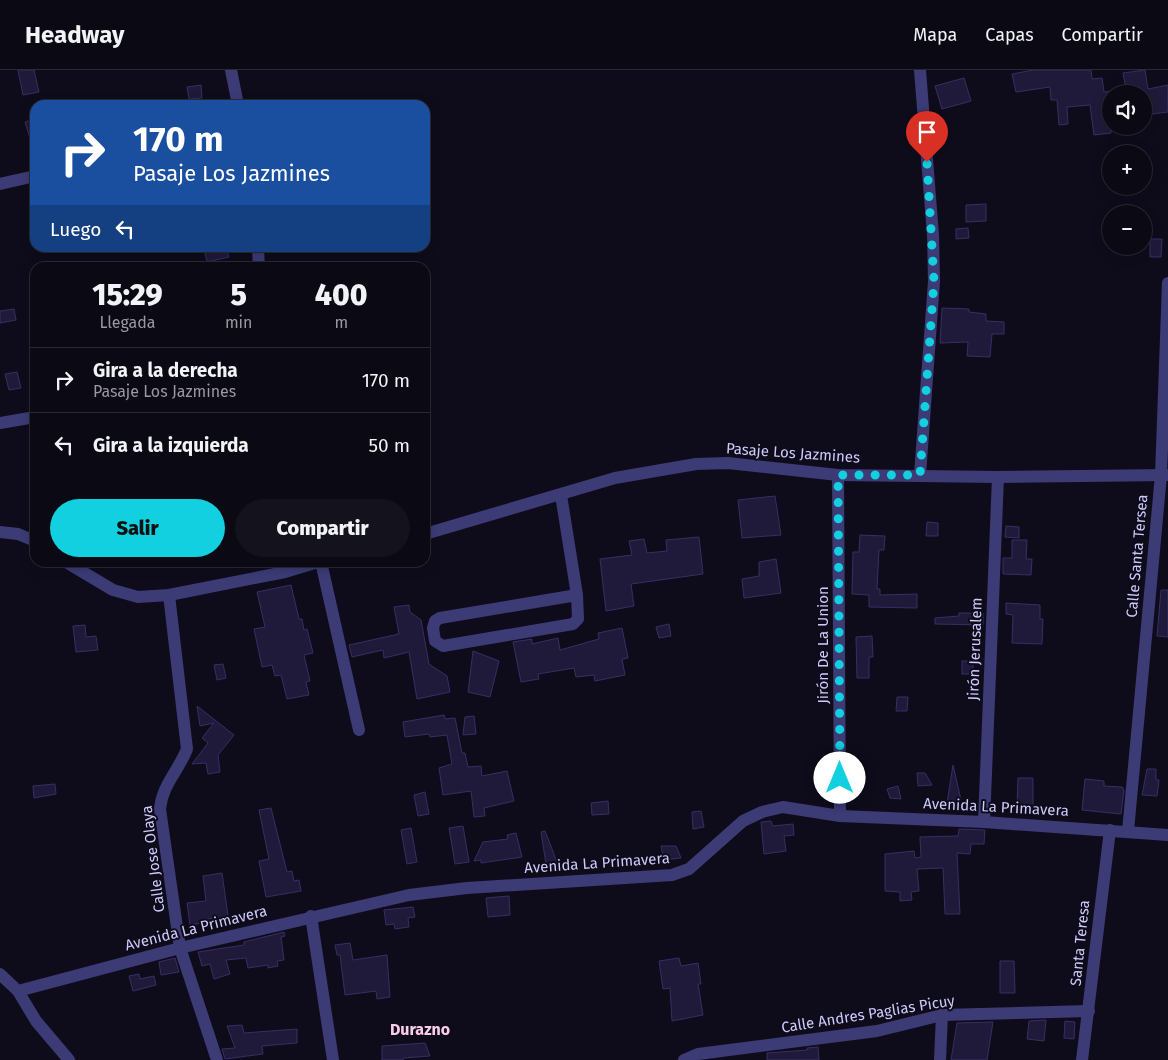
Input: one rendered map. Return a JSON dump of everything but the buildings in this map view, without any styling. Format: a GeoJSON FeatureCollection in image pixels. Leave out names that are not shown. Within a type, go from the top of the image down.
{"type":"FeatureCollection","features":[{"type":"Feature","properties":{"kind":"street"},"geometry":{"type":"LineString","coordinates":[[231,70],[237,100]]}},
{"type":"Feature","properties":{"kind":"street"},"geometry":{"type":"LineString","coordinates":[[920,70],[934,281],[920,475]]}},
{"type":"Feature","properties":{"kind":"street"},"geometry":{"type":"LineString","coordinates":[[0,184],[30,177]]}},
{"type":"Feature","properties":{"kind":"street","name":"Calle Santa Tersea"},"geometry":{"type":"LineString","coordinates":[[1128,832],[1164,475],[1168,283]]}},
{"type":"Feature","properties":{"kind":"street"},"geometry":{"type":"LineString","coordinates":[[0,423],[30,418]]}},
{"type":"Feature","properties":{"kind":"street","name":"Pasaje Los Jazmines"},"geometry":{"type":"LineString","coordinates":[[430,533],[615,478],[696,464],[728,463],[838,475],[998,477],[1164,475]]}},
{"type":"Feature","properties":{"kind":"street","name":"Jirón De La Union"},"geometry":{"type":"LineString","coordinates":[[838,475],[840,816]]}},
{"type":"Feature","properties":{"kind":"street","name":"Jirón Jerusalem"},"geometry":{"type":"LineString","coordinates":[[984,822],[998,477]]}},
{"type":"Feature","properties":{"kind":"street"},"geometry":{"type":"LineString","coordinates":[[562,495],[577,595],[578,619],[573,624],[443,646],[435,641],[433,628],[435,621],[440,618],[577,595]]}},
{"type":"Feature","properties":{"kind":"street"},"geometry":{"type":"LineString","coordinates":[[0,532],[18,534],[30,539]]}},
{"type":"Feature","properties":{"kind":"street"},"geometry":{"type":"LineString","coordinates":[[74,567],[113,590],[138,597],[169,595],[285,567]]}},
{"type":"Feature","properties":{"kind":"street"},"geometry":{"type":"LineString","coordinates":[[320,567],[359,730]]}},
{"type":"Feature","properties":{"kind":"street","name":"Calle Jose Olaya"},"geometry":{"type":"LineString","coordinates":[[169,595],[187,749],[182,761],[174,770],[164,789],[160,809],[180,948],[217,1060]]}},
{"type":"Feature","properties":{"kind":"street","name":"Avenida La Primavera"},"geometry":{"type":"LineString","coordinates":[[18,991],[311,916],[409,896],[467,888],[672,875],[689,869],[743,820],[762,812],[783,807],[840,816],[984,822],[1168,835]]}},
{"type":"Feature","properties":{"kind":"street","name":"Santa Teresa"},"geometry":{"type":"LineString","coordinates":[[1082,1060],[1110,830]]}},
{"type":"Feature","properties":{"kind":"street"},"geometry":{"type":"LineString","coordinates":[[311,916],[333,1060]]}},
{"type":"Feature","properties":{"kind":"street"},"geometry":{"type":"LineString","coordinates":[[0,974],[18,991],[36,1021],[69,1060]]}},
{"type":"Feature","properties":{"kind":"street","name":"Calle Andres Paglias Picuy"},"geometry":{"type":"LineString","coordinates":[[684,1060],[698,1054],[877,1031],[942,1015],[1089,1011]]}},
{"type":"Feature","properties":{"kind":"street"},"geometry":{"type":"LineString","coordinates":[[940,1060],[942,1015]]}},
{"type":"Feature","properties":{"kind":"district","name":"Durazno"},"geometry":{"type":"Point","coordinates":[420,1029]}},
{"type":"Feature","properties":{"kind":"route"},"geometry":{"type":"LineString","coordinates":[[840,778],[838,475],[920,475],[934,281],[927,162]]}}]}
